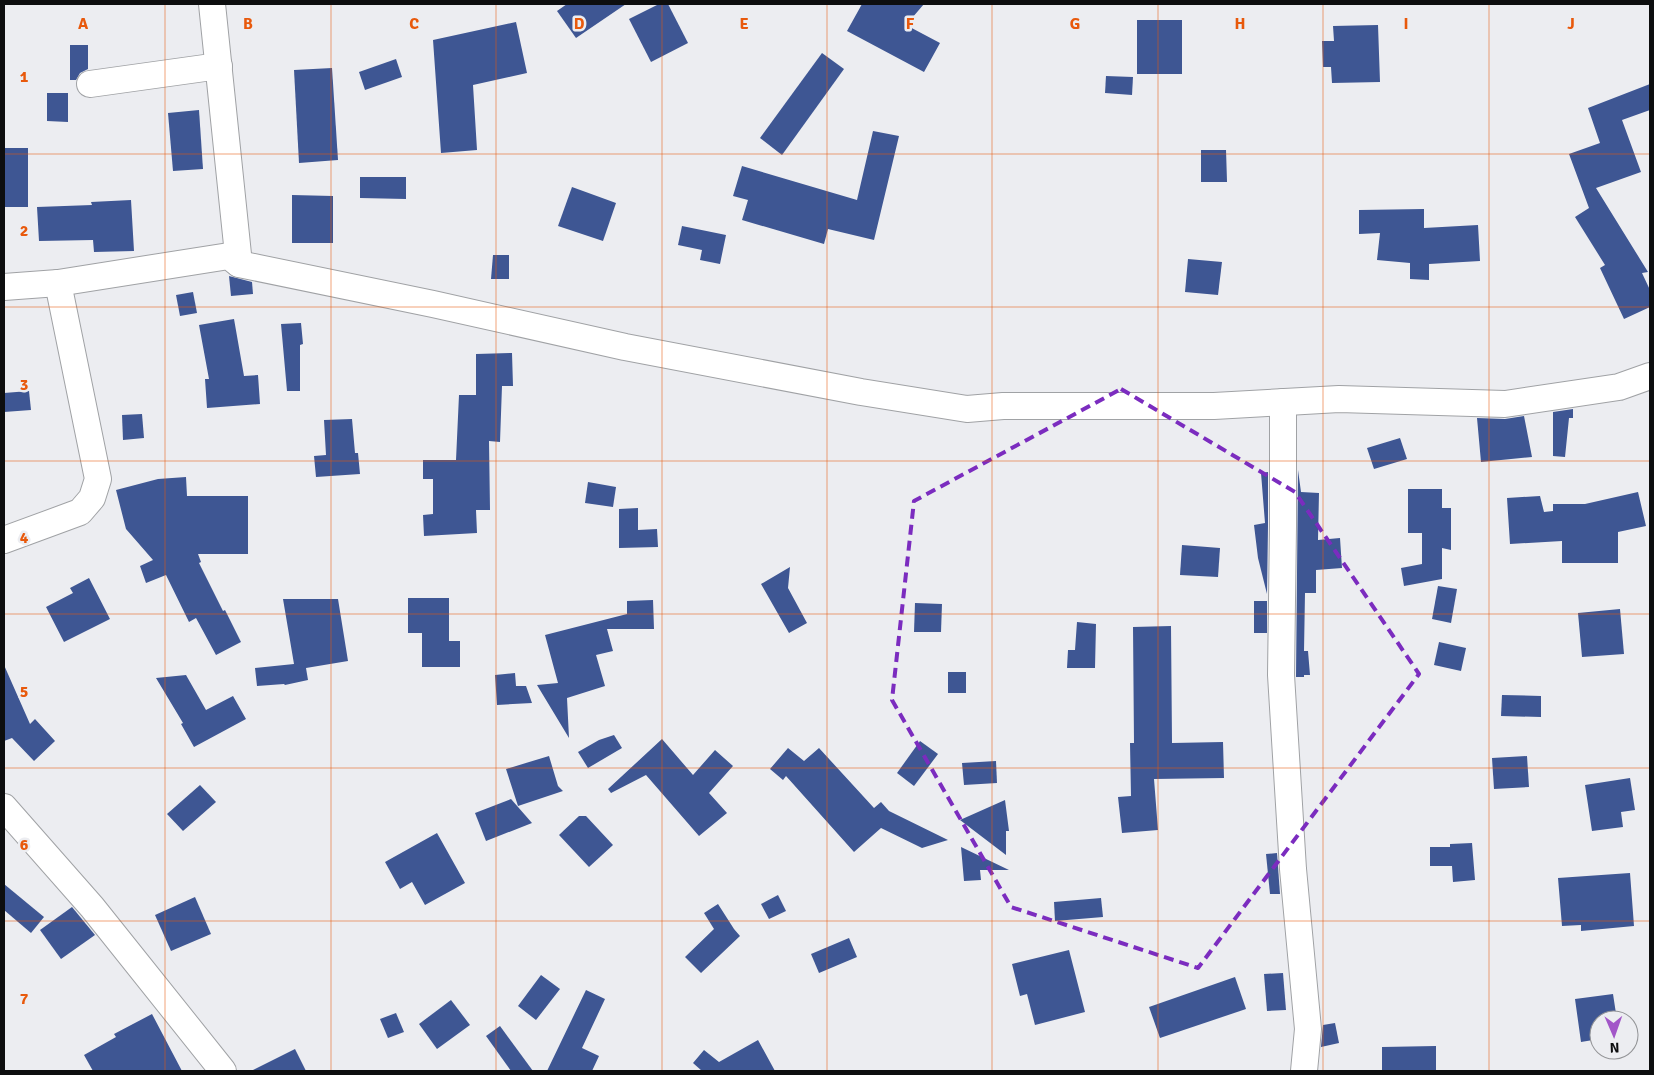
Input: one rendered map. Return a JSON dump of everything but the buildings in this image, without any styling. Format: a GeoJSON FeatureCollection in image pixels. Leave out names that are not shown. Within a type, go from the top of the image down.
{"type":"FeatureCollection","features":[{"type":"Feature","properties":{"kind":"street"},"geometry":{"type":"LineString","coordinates":[[212,4],[239,264]]}},
{"type":"Feature","properties":{"kind":"street"},"geometry":{"type":"LineString","coordinates":[[90,84],[218,66]]}},
{"type":"Feature","properties":{"kind":"street"},"geometry":{"type":"LineString","coordinates":[[4,288],[58,282],[229,256],[239,264],[433,304],[625,347],[861,392],[967,409],[1003,406],[1214,406],[1339,399],[1505,404],[1619,387],[1650,376]]}},
{"type":"Feature","properties":{"kind":"street"},"geometry":{"type":"LineString","coordinates":[[4,540],[80,512],[92,498],[98,479],[58,282]]}},
{"type":"Feature","properties":{"kind":"street"},"geometry":{"type":"LineString","coordinates":[[1283,402],[1281,675],[1293,869],[1308,1029],[1304,1071]]}},
{"type":"Feature","properties":{"kind":"street"},"geometry":{"type":"LineString","coordinates":[[4,807],[92,907],[223,1071]]}},
{"type":"Feature","properties":{"kind":"highlighted area"},"geometry":{"type":"Polygon","coordinates":[[[1121,389],[1295,492],[1419,674],[1198,968],[1011,907],[892,700],[914,501],[1121,389]]]}}]}
